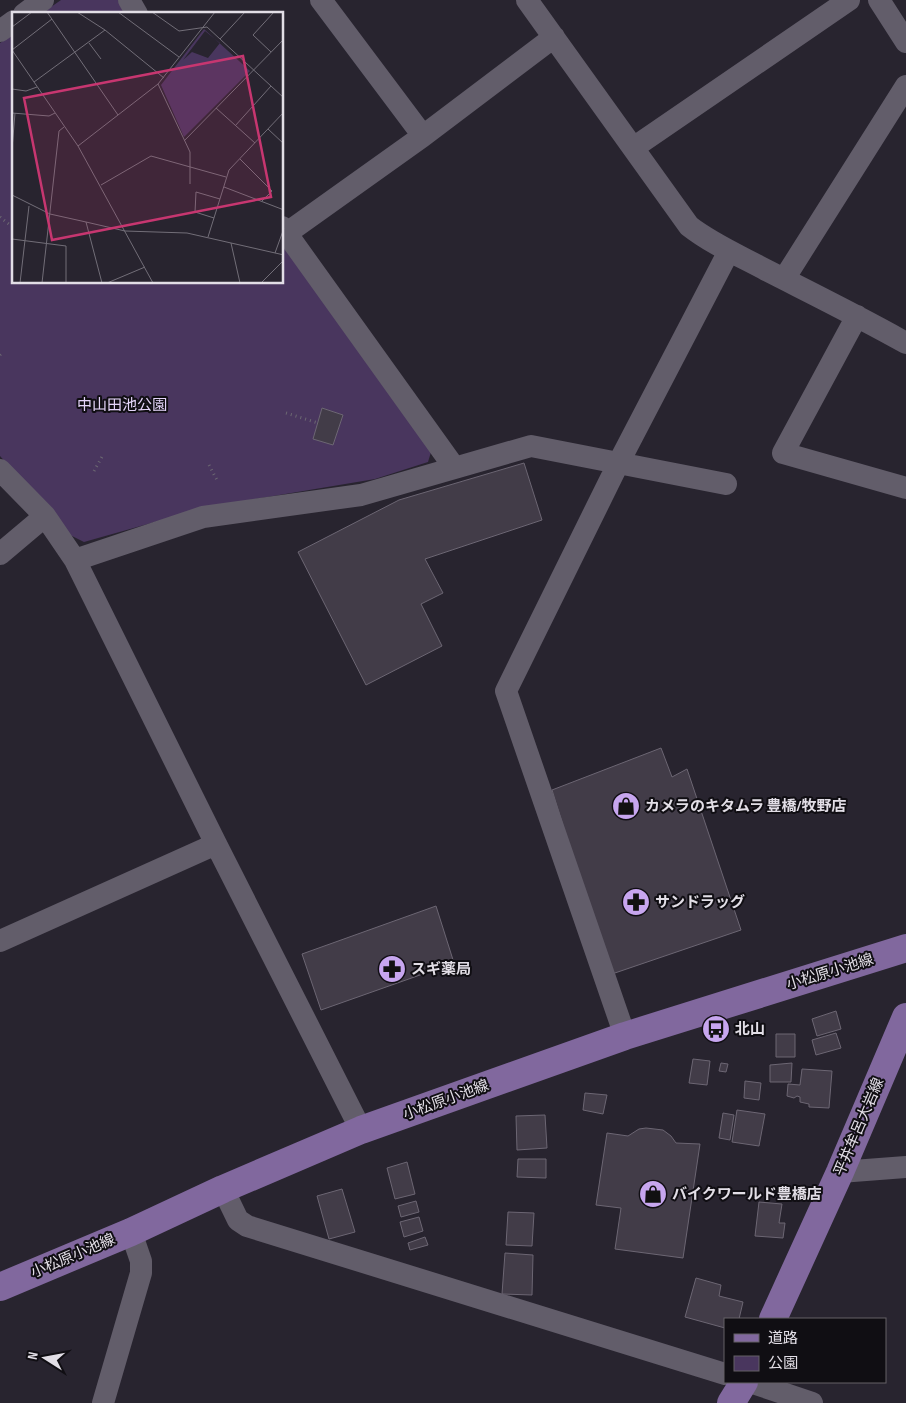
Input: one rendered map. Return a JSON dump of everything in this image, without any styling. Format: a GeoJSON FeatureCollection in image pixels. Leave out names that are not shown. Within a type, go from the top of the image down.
{"type":"FeatureCollection","features":[{"type":"Feature","properties":{"kind":"main road","name":"小松原小池線"},"geometry":{"type":"LineString","coordinates":[[0,1287],[131,1232],[223,1189],[361,1130],[625,1036],[906,948]]}},
{"type":"Feature","properties":{"kind":"main road","name":"平井牟呂大岩線"},"geometry":{"type":"LineString","coordinates":[[773,1318],[840,1172],[906,1017]]}},
{"type":"Feature","properties":{"kind":"main road"},"geometry":{"type":"LineString","coordinates":[[731,1403],[743,1383]]}},
{"type":"Feature","properties":{"kind":"street"},"geometry":{"type":"LineString","coordinates":[[27,12],[43,0]]}},
{"type":"Feature","properties":{"kind":"street"},"geometry":{"type":"LineString","coordinates":[[129,0],[135,12]]}},
{"type":"Feature","properties":{"kind":"street"},"geometry":{"type":"LineString","coordinates":[[321,0],[422,136]]}},
{"type":"Feature","properties":{"kind":"street"},"geometry":{"type":"LineString","coordinates":[[527,0],[689,226],[730,251],[906,343]]}},
{"type":"Feature","properties":{"kind":"street"},"geometry":{"type":"LineString","coordinates":[[633,148],[849,0]]}},
{"type":"Feature","properties":{"kind":"street"},"geometry":{"type":"LineString","coordinates":[[879,0],[906,42]]}},
{"type":"Feature","properties":{"kind":"street"},"geometry":{"type":"LineString","coordinates":[[0,31],[12,22]]}},
{"type":"Feature","properties":{"kind":"street"},"geometry":{"type":"LineString","coordinates":[[454,467],[285,230],[422,136],[554,37]]}},
{"type":"Feature","properties":{"kind":"street"},"geometry":{"type":"LineString","coordinates":[[784,279],[906,86]]}},
{"type":"Feature","properties":{"kind":"street"},"geometry":{"type":"LineString","coordinates":[[625,1036],[506,691],[619,462],[730,251]]}},
{"type":"Feature","properties":{"kind":"street"},"geometry":{"type":"LineString","coordinates":[[857,316],[783,453],[906,488]]}},
{"type":"Feature","properties":{"kind":"street"},"geometry":{"type":"LineString","coordinates":[[75,560],[203,517],[361,495],[531,446],[726,484]]}},
{"type":"Feature","properties":{"kind":"street"},"geometry":{"type":"LineString","coordinates":[[0,470],[45,516],[75,560],[361,1130]]}},
{"type":"Feature","properties":{"kind":"street"},"geometry":{"type":"LineString","coordinates":[[0,554],[45,516]]}},
{"type":"Feature","properties":{"kind":"street"},"geometry":{"type":"LineString","coordinates":[[0,942],[216,844]]}},
{"type":"Feature","properties":{"kind":"street"},"geometry":{"type":"LineString","coordinates":[[840,1172],[906,1167]]}},
{"type":"Feature","properties":{"kind":"street"},"geometry":{"type":"LineString","coordinates":[[223,1189],[238,1220],[247,1226],[724,1374]]}},
{"type":"Feature","properties":{"kind":"street"},"geometry":{"type":"LineString","coordinates":[[103,1403],[141,1273],[141,1261],[131,1232]]}},
{"type":"Feature","properties":{"kind":"street"},"geometry":{"type":"LineString","coordinates":[[753,1383],[812,1403]]}},
{"type":"Feature","properties":{"kind":"path"},"geometry":{"type":"LineString","coordinates":[[0,217],[10,225]]}},
{"type":"Feature","properties":{"kind":"path"},"geometry":{"type":"LineString","coordinates":[[286,413],[318,423]]}},
{"type":"Feature","properties":{"kind":"path"},"geometry":{"type":"LineString","coordinates":[[94,471],[103,455]]}},
{"type":"Feature","properties":{"kind":"path"},"geometry":{"type":"LineString","coordinates":[[209,465],[218,482]]}},
{"type":"Feature","properties":{"kind":"green space"},"geometry":{"type":"Polygon","coordinates":[[[61,0],[118,0],[125,12],[44,12],[61,0]]]}},
{"type":"Feature","properties":{"kind":"green space","name":"中山田池公園"},"geometry":{"type":"Polygon","coordinates":[[[12,34],[12,284],[284,284],[284,246],[431,452],[428,462],[375,479],[208,507],[84,542],[70,535],[0,456],[0,43],[12,34]]]}},
{"type":"Feature","properties":{"kind":"building"},"geometry":{"type":"Polygon","coordinates":[[[322,408],[343,415],[333,445],[313,439],[322,408]]]}},
{"type":"Feature","properties":{"kind":"building"},"geometry":{"type":"Polygon","coordinates":[[[524,463],[542,520],[425,559],[443,593],[421,604],[442,646],[366,685],[298,552],[399,500],[524,463]]]}},
{"type":"Feature","properties":{"kind":"building"},"geometry":{"type":"Polygon","coordinates":[[[661,748],[672,777],[687,769],[741,930],[609,975],[552,790],[661,748]]]}},
{"type":"Feature","properties":{"kind":"building"},"geometry":{"type":"Polygon","coordinates":[[[436,906],[454,963],[321,1010],[302,954],[436,906]]]}},
{"type":"Feature","properties":{"kind":"building"},"geometry":{"type":"Polygon","coordinates":[[[836,1011],[841,1029],[817,1036],[812,1019],[836,1011]]]}},
{"type":"Feature","properties":{"kind":"building"},"geometry":{"type":"Polygon","coordinates":[[[836,1033],[841,1048],[816,1055],[812,1040],[836,1033]]]}},
{"type":"Feature","properties":{"kind":"building"},"geometry":{"type":"Polygon","coordinates":[[[776,1034],[795,1034],[795,1057],[776,1057],[776,1034]]]}},
{"type":"Feature","properties":{"kind":"building"},"geometry":{"type":"Polygon","coordinates":[[[693,1059],[710,1061],[707,1085],[689,1083],[693,1059]]]}},
{"type":"Feature","properties":{"kind":"building"},"geometry":{"type":"Polygon","coordinates":[[[721,1063],[728,1064],[726,1072],[719,1071],[721,1063]]]}},
{"type":"Feature","properties":{"kind":"building"},"geometry":{"type":"Polygon","coordinates":[[[792,1063],[791,1082],[770,1082],[770,1065],[792,1063]]]}},
{"type":"Feature","properties":{"kind":"building"},"geometry":{"type":"Polygon","coordinates":[[[802,1069],[832,1071],[829,1108],[809,1107],[809,1104],[800,1102],[800,1097],[787,1096],[788,1084],[800,1085],[802,1069]]]}},
{"type":"Feature","properties":{"kind":"building"},"geometry":{"type":"Polygon","coordinates":[[[745,1081],[761,1083],[759,1100],[744,1098],[745,1081]]]}},
{"type":"Feature","properties":{"kind":"building"},"geometry":{"type":"Polygon","coordinates":[[[585,1093],[607,1095],[603,1114],[583,1110],[585,1093]]]}},
{"type":"Feature","properties":{"kind":"building"},"geometry":{"type":"Polygon","coordinates":[[[737,1110],[765,1114],[759,1146],[732,1142],[737,1110]]]}},
{"type":"Feature","properties":{"kind":"building"},"geometry":{"type":"Polygon","coordinates":[[[723,1113],[734,1115],[730,1140],[719,1138],[723,1113]]]}},
{"type":"Feature","properties":{"kind":"building"},"geometry":{"type":"Polygon","coordinates":[[[545,1115],[547,1148],[517,1150],[516,1116],[545,1115]]]}},
{"type":"Feature","properties":{"kind":"building"},"geometry":{"type":"Polygon","coordinates":[[[639,1129],[663,1130],[676,1143],[700,1144],[683,1258],[615,1249],[621,1208],[596,1205],[607,1133],[628,1136],[639,1129]]]}},
{"type":"Feature","properties":{"kind":"building"},"geometry":{"type":"Polygon","coordinates":[[[518,1159],[546,1159],[546,1178],[517,1177],[518,1159]]]}},
{"type":"Feature","properties":{"kind":"building"},"geometry":{"type":"Polygon","coordinates":[[[407,1162],[415,1194],[395,1199],[387,1168],[407,1162]]]}},
{"type":"Feature","properties":{"kind":"building"},"geometry":{"type":"Polygon","coordinates":[[[342,1189],[355,1232],[329,1239],[317,1196],[342,1189]]]}},
{"type":"Feature","properties":{"kind":"building"},"geometry":{"type":"Polygon","coordinates":[[[416,1201],[419,1212],[401,1217],[398,1206],[416,1201]]]}},
{"type":"Feature","properties":{"kind":"building"},"geometry":{"type":"Polygon","coordinates":[[[759,1202],[782,1204],[779,1223],[785,1223],[783,1238],[755,1236],[759,1202]]]}},
{"type":"Feature","properties":{"kind":"building"},"geometry":{"type":"Polygon","coordinates":[[[508,1212],[534,1213],[532,1246],[506,1245],[508,1212]]]}},
{"type":"Feature","properties":{"kind":"building"},"geometry":{"type":"Polygon","coordinates":[[[419,1217],[423,1231],[404,1237],[400,1222],[419,1217]]]}},
{"type":"Feature","properties":{"kind":"building"},"geometry":{"type":"Polygon","coordinates":[[[425,1237],[428,1245],[410,1250],[408,1243],[425,1237]]]}},
{"type":"Feature","properties":{"kind":"building"},"geometry":{"type":"Polygon","coordinates":[[[505,1253],[533,1255],[532,1295],[502,1294],[505,1253]]]}},
{"type":"Feature","properties":{"kind":"building"},"geometry":{"type":"Polygon","coordinates":[[[696,1278],[721,1285],[719,1296],[743,1302],[739,1318],[724,1318],[724,1328],[685,1317],[696,1278]]]}},
{"type":"Feature","properties":{"kind":"place","name":"カメラのキタムラ 豊橋/牧野店"},"geometry":{"type":"Point","coordinates":[626,806]}},
{"type":"Feature","properties":{"kind":"place","name":"サンドラッグ"},"geometry":{"type":"Point","coordinates":[636,902]}},
{"type":"Feature","properties":{"kind":"place","name":"スギ薬局"},"geometry":{"type":"Point","coordinates":[392,969]}},
{"type":"Feature","properties":{"kind":"place","name":"北山"},"geometry":{"type":"Point","coordinates":[716,1029]}},
{"type":"Feature","properties":{"kind":"place","name":"バイクワールド豊橋店"},"geometry":{"type":"Point","coordinates":[653,1194]}}]}
